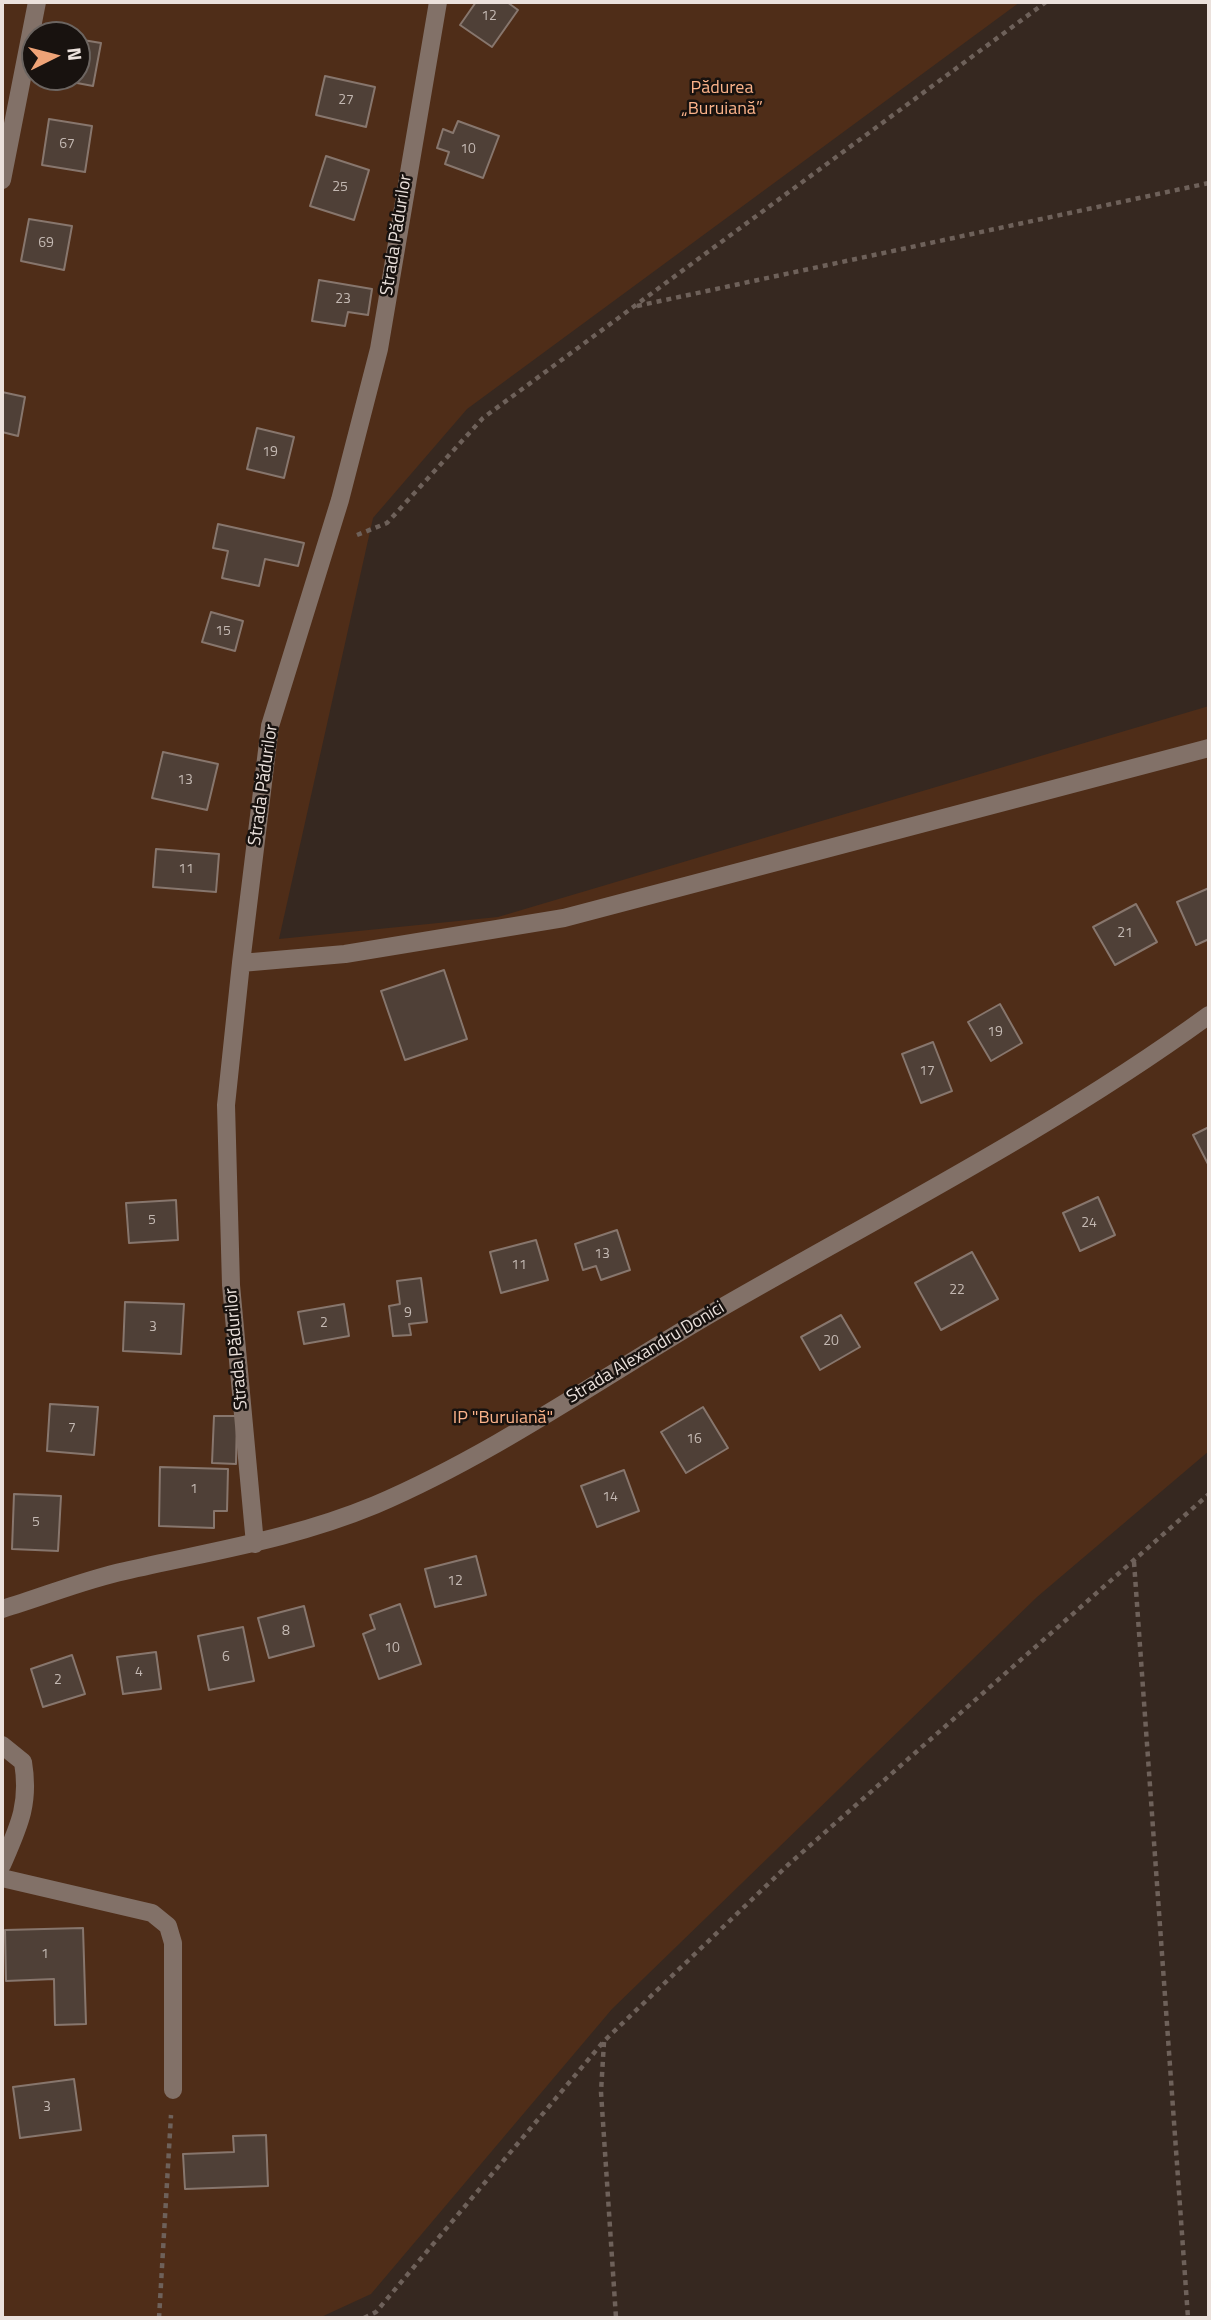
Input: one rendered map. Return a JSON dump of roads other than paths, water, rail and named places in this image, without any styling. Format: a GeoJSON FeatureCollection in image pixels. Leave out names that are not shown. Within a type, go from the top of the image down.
{"type":"FeatureCollection","features":[{"type":"Feature","properties":{"kind":"street"},"geometry":{"type":"LineString","coordinates":[[2,180],[37,2]]}},
{"type":"Feature","properties":{"kind":"street","name":"Strada Pădurilor"},"geometry":{"type":"LineString","coordinates":[[255,1544],[230,1285],[226,1105],[241,963],[270,726],[332,527],[379,349],[438,2]]}},
{"type":"Feature","properties":{"kind":"street"},"geometry":{"type":"LineString","coordinates":[[241,963],[345,954],[565,918],[1209,748]]}},
{"type":"Feature","properties":{"kind":"street","name":"Strada Alexandru Donici"},"geometry":{"type":"LineString","coordinates":[[2,1609],[123,1571],[255,1544],[327,1524],[378,1504],[457,1465],[705,1318],[1027,1136],[1137,1067],[1209,1014]]}},
{"type":"Feature","properties":{"kind":"street"},"geometry":{"type":"LineString","coordinates":[[2,1745],[23,1762],[27,1788],[23,1816],[2,1865]]}},
{"type":"Feature","properties":{"kind":"street"},"geometry":{"type":"LineString","coordinates":[[2,1878],[152,1913],[168,1926],[173,1944],[173,2090]]}},
{"type":"Feature","properties":{"kind":"park label","name":"Pădurea „Buruiană”"},"geometry":{"type":"Point","coordinates":[722,99]}},
{"type":"Feature","properties":{"kind":"park label","name":"IP \"Buruiană\""},"geometry":{"type":"Point","coordinates":[503,1419]}}]}
